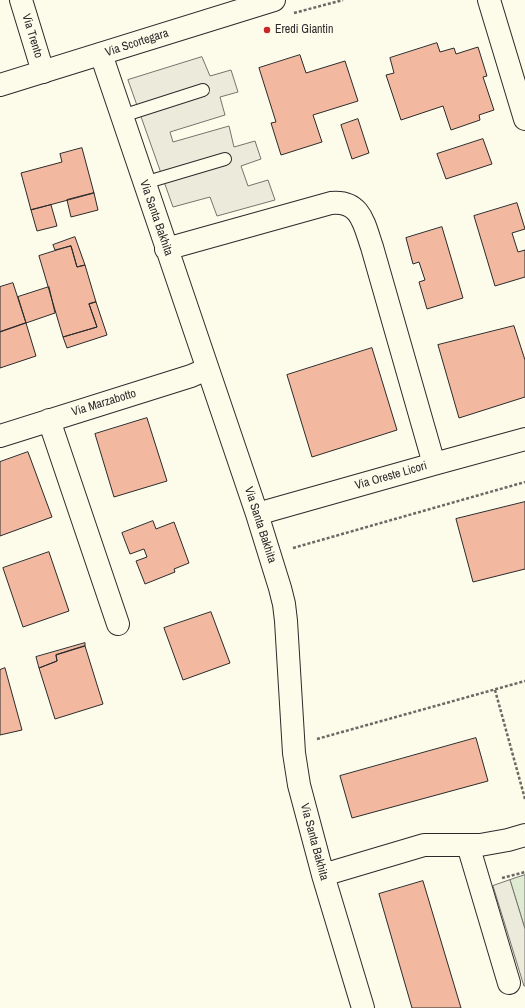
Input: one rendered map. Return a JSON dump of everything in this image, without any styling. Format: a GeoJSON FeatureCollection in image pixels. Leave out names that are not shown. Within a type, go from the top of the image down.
{"type":"FeatureCollection","features":[{"type":"Feature","properties":{"kind":"street","name":"Via Trento"},"geometry":{"type":"LineString","coordinates":[[21,0],[43,72]]}},
{"type":"Feature","properties":{"kind":"street","name":"Via Scortegara"},"geometry":{"type":"LineString","coordinates":[[0,85],[274,0]]}},
{"type":"Feature","properties":{"kind":"street"},"geometry":{"type":"LineString","coordinates":[[488,0],[525,119]]}},
{"type":"Feature","properties":{"kind":"street","name":"Via Santa Bakhita"},"geometry":{"type":"LineString","coordinates":[[101,54],[257,514],[280,588],[284,604],[295,759],[299,785],[323,875],[363,1008]]}},
{"type":"Feature","properties":{"kind":"street"},"geometry":{"type":"LineString","coordinates":[[166,249],[330,203],[340,202],[355,209],[361,216],[372,247],[434,464]]}},
{"type":"Feature","properties":{"kind":"street","name":"Via Marzabotto"},"geometry":{"type":"LineString","coordinates":[[0,436],[191,376],[207,369]]}},
{"type":"Feature","properties":{"kind":"street"},"geometry":{"type":"LineString","coordinates":[[49,420],[118,624]]}},
{"type":"Feature","properties":{"kind":"street","name":"Via Oreste Licori"},"geometry":{"type":"LineString","coordinates":[[257,514],[525,439]]}},
{"type":"Feature","properties":{"kind":"street"},"geometry":{"type":"LineString","coordinates":[[323,875],[424,845],[480,846],[525,835]]}},
{"type":"Feature","properties":{"kind":"street"},"geometry":{"type":"LineString","coordinates":[[468,845],[509,983]]}},
{"type":"Feature","properties":{"kind":"lane"},"geometry":{"type":"LineString","coordinates":[[122,116],[203,90]]}},
{"type":"Feature","properties":{"kind":"lane"},"geometry":{"type":"LineString","coordinates":[[144,183],[225,159]]}},
{"type":"Feature","properties":{"kind":"path"},"geometry":{"type":"LineString","coordinates":[[293,549],[525,482]]}},
{"type":"Feature","properties":{"kind":"path"},"geometry":{"type":"LineString","coordinates":[[311,741],[525,681]]}},
{"type":"Feature","properties":{"kind":"path"},"geometry":{"type":"LineString","coordinates":[[495,690],[525,799]]}},
{"type":"Feature","properties":{"kind":"path"},"geometry":{"type":"LineString","coordinates":[[498,880],[525,872]]}},
{"type":"Feature","properties":{"kind":"green space"},"geometry":{"type":"Polygon","coordinates":[[[525,875],[525,929],[510,880],[525,875]]]}},
{"type":"Feature","properties":{"kind":"shaded area"},"geometry":{"type":"Polygon","coordinates":[[[202,57],[210,76],[231,70],[238,92],[220,97],[225,115],[170,132],[173,142],[229,126],[234,147],[255,141],[261,159],[241,166],[248,186],[268,180],[275,200],[217,216],[210,197],[173,207],[128,80],[202,57]]]}},
{"type":"Feature","properties":{"kind":"shaded area"},"geometry":{"type":"Polygon","coordinates":[[[510,880],[525,929],[525,986],[493,886],[510,880]]]}},
{"type":"Feature","properties":{"kind":"building"},"geometry":{"type":"Polygon","coordinates":[[[437,43],[440,52],[454,48],[456,54],[478,47],[487,76],[483,77],[494,110],[479,115],[480,120],[451,130],[443,106],[401,120],[386,75],[394,73],[390,58],[437,43]]]}},
{"type":"Feature","properties":{"kind":"building"},"geometry":{"type":"Polygon","coordinates":[[[300,55],[306,73],[345,61],[358,101],[313,115],[322,142],[281,155],[271,123],[276,122],[259,68],[300,55]]]}},
{"type":"Feature","properties":{"kind":"building"},"geometry":{"type":"Polygon","coordinates":[[[358,119],[369,153],[352,159],[341,125],[358,119]]]}},
{"type":"Feature","properties":{"kind":"building"},"geometry":{"type":"Polygon","coordinates":[[[483,139],[492,164],[446,179],[437,154],[483,139]]]}},
{"type":"Feature","properties":{"kind":"building"},"geometry":{"type":"Polygon","coordinates":[[[82,148],[94,193],[31,210],[21,173],[62,162],[60,154],[82,148]]]}},
{"type":"Feature","properties":{"kind":"building"},"geometry":{"type":"Polygon","coordinates":[[[94,193],[98,210],[71,217],[67,200],[94,193]]]}},
{"type":"Feature","properties":{"kind":"building"},"geometry":{"type":"Polygon","coordinates":[[[517,203],[525,229],[512,233],[518,252],[525,250],[525,277],[495,286],[474,216],[517,203]]]}},
{"type":"Feature","properties":{"kind":"building"},"geometry":{"type":"Polygon","coordinates":[[[51,205],[57,226],[37,231],[31,210],[51,205]]]}},
{"type":"Feature","properties":{"kind":"building"},"geometry":{"type":"Polygon","coordinates":[[[442,227],[463,298],[427,309],[419,282],[425,280],[419,262],[413,264],[406,238],[442,227]]]}},
{"type":"Feature","properties":{"kind":"building"},"geometry":{"type":"Polygon","coordinates":[[[75,237],[85,265],[77,267],[71,246],[55,250],[53,245],[75,237]]]}},
{"type":"Feature","properties":{"kind":"building"},"geometry":{"type":"Polygon","coordinates":[[[71,246],[77,267],[85,265],[96,302],[89,304],[97,327],[63,337],[39,256],[71,246]]]}},
{"type":"Feature","properties":{"kind":"building"},"geometry":{"type":"Polygon","coordinates":[[[13,283],[26,323],[0,332],[0,287],[13,283]]]}},
{"type":"Feature","properties":{"kind":"building"},"geometry":{"type":"Polygon","coordinates":[[[49,287],[55,313],[26,323],[18,297],[49,287]]]}},
{"type":"Feature","properties":{"kind":"building"},"geometry":{"type":"Polygon","coordinates":[[[96,302],[107,335],[67,348],[63,337],[97,327],[89,304],[96,302]]]}},
{"type":"Feature","properties":{"kind":"building"},"geometry":{"type":"Polygon","coordinates":[[[26,323],[36,356],[0,368],[0,332],[26,323]]]}},
{"type":"Feature","properties":{"kind":"building"},"geometry":{"type":"Polygon","coordinates":[[[514,326],[525,360],[525,397],[459,418],[438,345],[514,326]]]}},
{"type":"Feature","properties":{"kind":"building"},"geometry":{"type":"Polygon","coordinates":[[[372,348],[397,430],[312,457],[287,375],[372,348]]]}},
{"type":"Feature","properties":{"kind":"building"},"geometry":{"type":"Polygon","coordinates":[[[147,418],[167,481],[114,497],[95,434],[147,418]]]}},
{"type":"Feature","properties":{"kind":"building"},"geometry":{"type":"Polygon","coordinates":[[[28,452],[52,517],[0,536],[0,462],[28,452]]]}},
{"type":"Feature","properties":{"kind":"building"},"geometry":{"type":"Polygon","coordinates":[[[525,502],[525,569],[473,582],[456,519],[525,502]]]}},
{"type":"Feature","properties":{"kind":"building"},"geometry":{"type":"Polygon","coordinates":[[[153,521],[156,529],[174,522],[189,563],[174,569],[175,572],[145,584],[136,561],[147,557],[144,549],[130,554],[122,533],[153,521]]]}},
{"type":"Feature","properties":{"kind":"building"},"geometry":{"type":"Polygon","coordinates":[[[49,552],[69,611],[23,627],[3,568],[49,552]]]}},
{"type":"Feature","properties":{"kind":"building"},"geometry":{"type":"Polygon","coordinates":[[[211,612],[230,663],[183,680],[164,628],[211,612]]]}},
{"type":"Feature","properties":{"kind":"building"},"geometry":{"type":"Polygon","coordinates":[[[85,643],[85,646],[56,655],[57,661],[39,668],[36,657],[85,643]]]}},
{"type":"Feature","properties":{"kind":"building"},"geometry":{"type":"Polygon","coordinates":[[[85,646],[103,704],[55,719],[39,668],[57,661],[56,655],[85,646]]]}},
{"type":"Feature","properties":{"kind":"building"},"geometry":{"type":"Polygon","coordinates":[[[5,668],[22,730],[0,735],[0,670],[5,668]]]}},
{"type":"Feature","properties":{"kind":"building"},"geometry":{"type":"Polygon","coordinates":[[[476,738],[488,781],[352,818],[340,776],[476,738]]]}},
{"type":"Feature","properties":{"kind":"building"},"geometry":{"type":"Polygon","coordinates":[[[423,881],[461,1008],[412,1008],[379,894],[423,881]]]}},
{"type":"Feature","properties":{"kind":"place","name":"Eredi Giantin"},"geometry":{"type":"Point","coordinates":[267,30]}}]}
